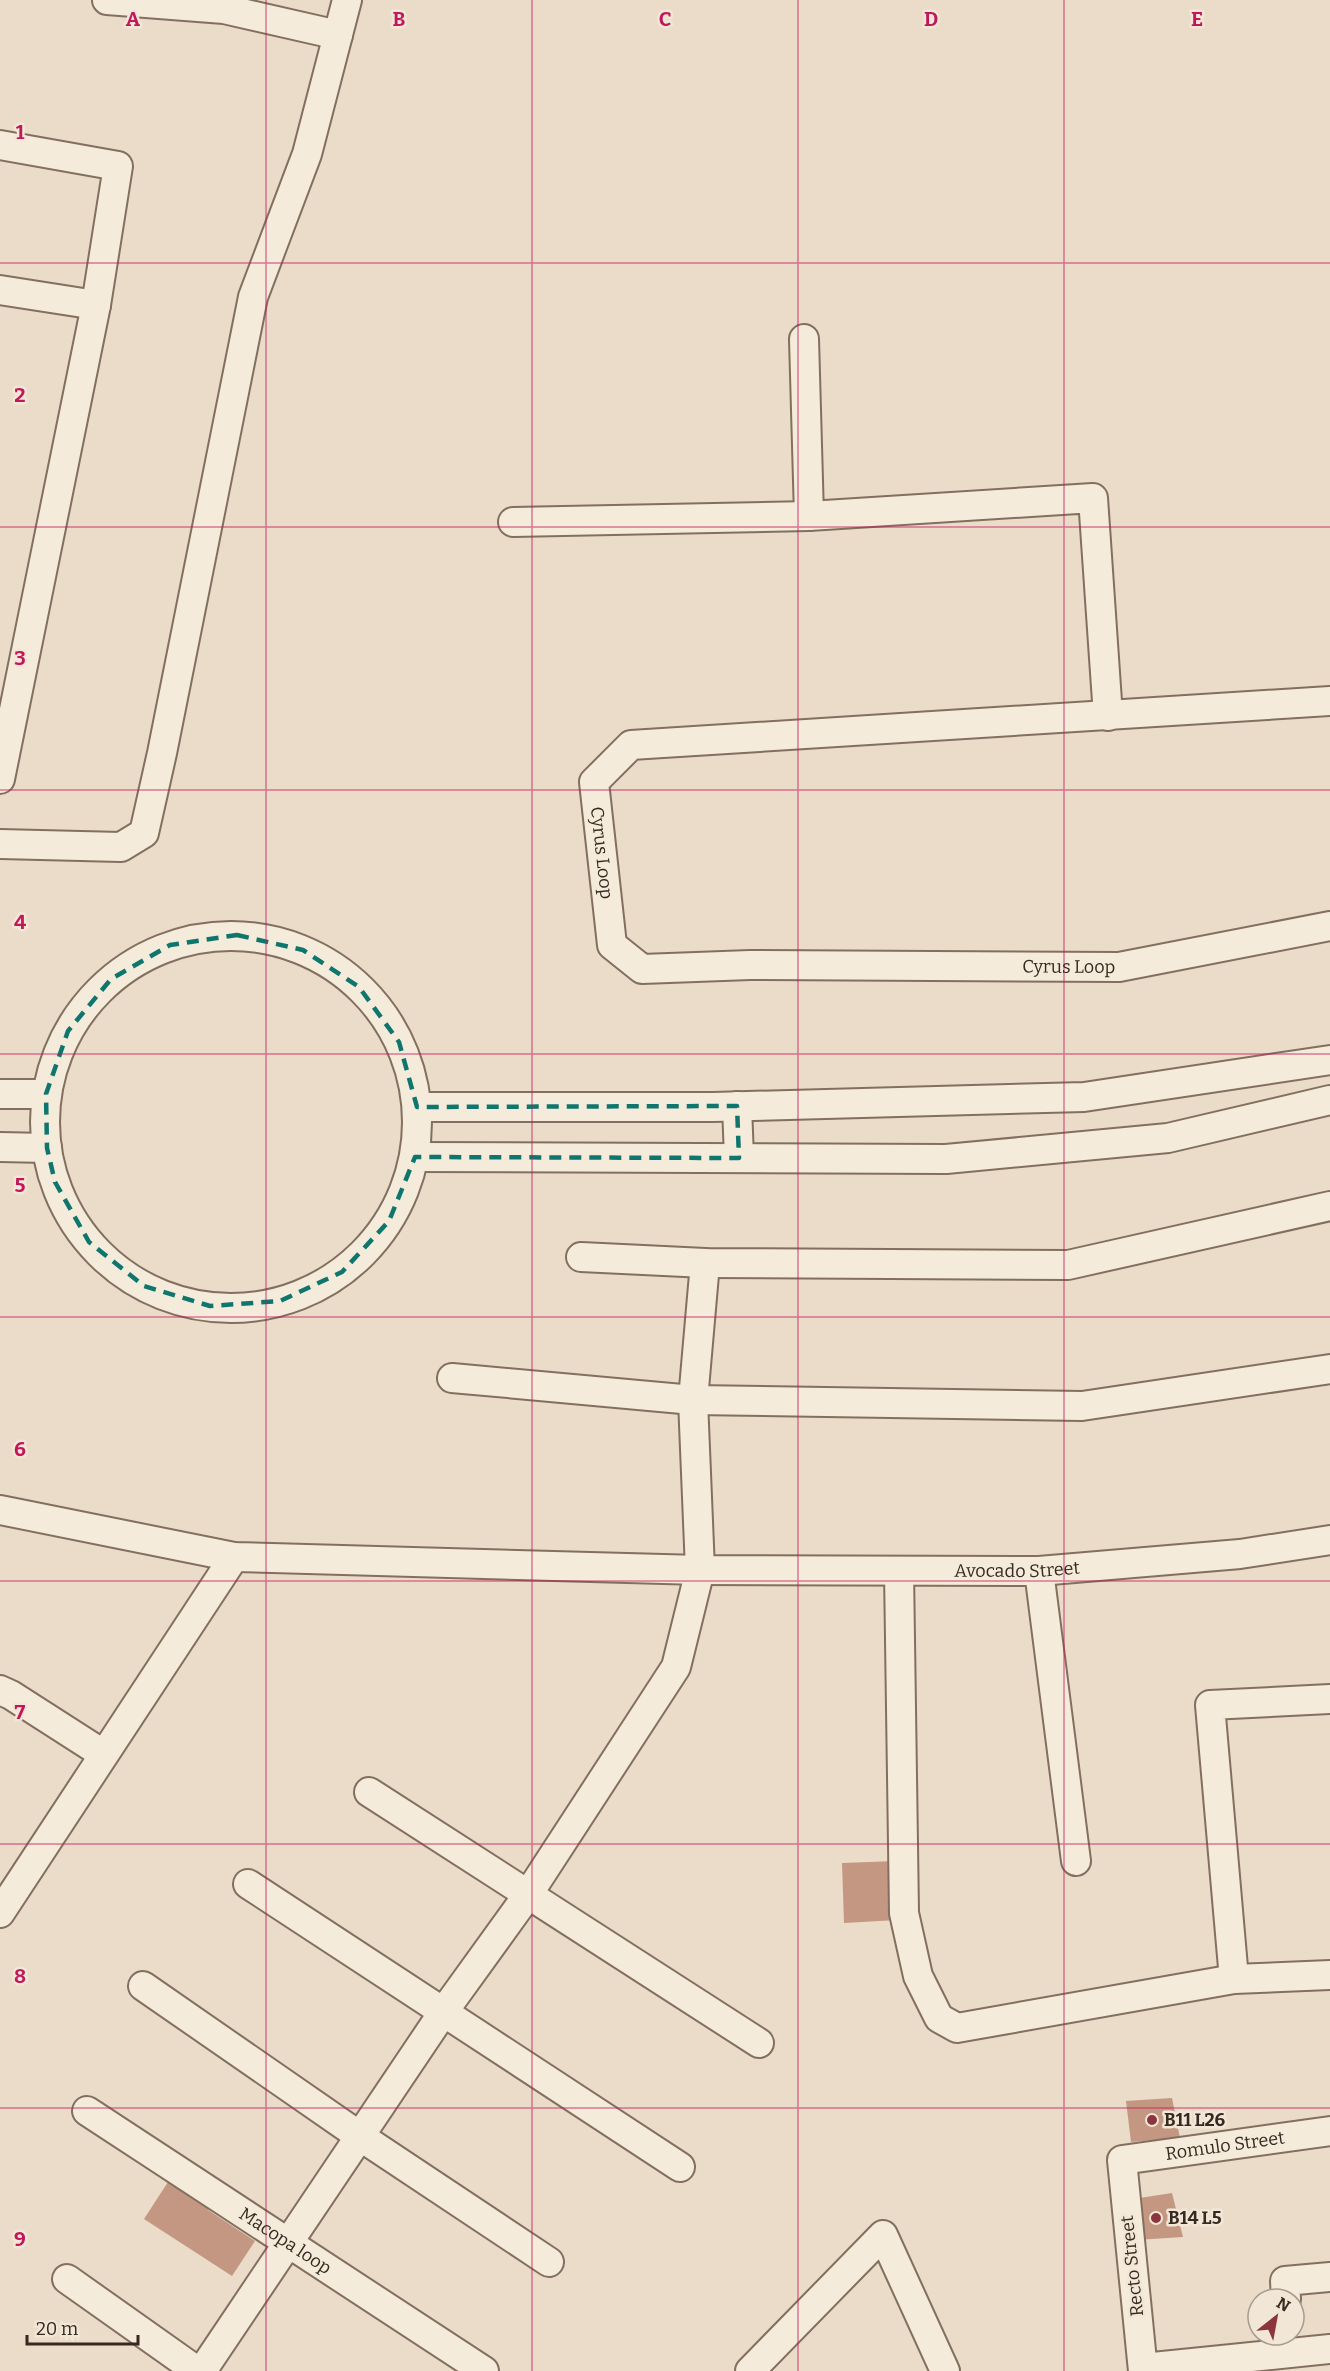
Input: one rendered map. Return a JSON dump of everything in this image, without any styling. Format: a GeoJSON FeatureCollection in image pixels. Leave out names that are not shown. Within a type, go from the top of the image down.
{"type":"FeatureCollection","features":[{"type":"Feature","properties":{"kind":"street"},"geometry":{"type":"LineString","coordinates":[[106,0],[224,9],[338,35]]}},
{"type":"Feature","properties":{"kind":"street"},"geometry":{"type":"LineString","coordinates":[[0,844],[121,847],[144,833],[253,297],[307,154],[347,0]]}},
{"type":"Feature","properties":{"kind":"street"},"geometry":{"type":"LineString","coordinates":[[0,145],[118,166],[96,305],[0,779]]}},
{"type":"Feature","properties":{"kind":"street"},"geometry":{"type":"LineString","coordinates":[[0,290],[96,305]]}},
{"type":"Feature","properties":{"kind":"street"},"geometry":{"type":"LineString","coordinates":[[804,339],[809,516]]}},
{"type":"Feature","properties":{"kind":"street"},"geometry":{"type":"LineString","coordinates":[[513,522],[809,516],[1093,498],[1108,716]]}},
{"type":"Feature","properties":{"kind":"street","name":"Cyrus Loop"},"geometry":{"type":"LineString","coordinates":[[1330,701],[631,745],[594,782],[612,945],[642,969],[750,965],[1119,967],[1330,926]]}},
{"type":"Feature","properties":{"kind":"street"},"geometry":{"type":"LineString","coordinates":[[237,935],[270,940],[303,950],[333,966],[359,987],[382,1013],[399,1042],[411,1073],[417,1107],[418,1132],[415,1157],[405,1191],[389,1221],[368,1249],[342,1272],[312,1289],[280,1302],[245,1307],[210,1306],[176,1299],[144,1286],[115,1266],[89,1242],[69,1214],[55,1182],[47,1148],[46,1094],[55,1061],[68,1030],[87,1002],[111,979],[139,959],[170,945],[203,938],[237,935]]}},
{"type":"Feature","properties":{"kind":"street"},"geometry":{"type":"LineString","coordinates":[[417,1107],[736,1106],[1084,1097],[1330,1059]]}},
{"type":"Feature","properties":{"kind":"street"},"geometry":{"type":"LineString","coordinates":[[0,1094],[46,1094]]}},
{"type":"Feature","properties":{"kind":"street"},"geometry":{"type":"LineString","coordinates":[[415,1157],[946,1159],[1168,1138],[1330,1100]]}},
{"type":"Feature","properties":{"kind":"street"},"geometry":{"type":"LineString","coordinates":[[736,1106],[739,1158]]}},
{"type":"Feature","properties":{"kind":"street"},"geometry":{"type":"LineString","coordinates":[[0,1147],[47,1148]]}},
{"type":"Feature","properties":{"kind":"street"},"geometry":{"type":"LineString","coordinates":[[581,1257],[705,1263],[1068,1265],[1330,1206]]}},
{"type":"Feature","properties":{"kind":"street"},"geometry":{"type":"LineString","coordinates":[[202,2371],[444,2011],[527,1896],[676,1667],[700,1570],[693,1400],[705,1263]]}},
{"type":"Feature","properties":{"kind":"street"},"geometry":{"type":"LineString","coordinates":[[452,1378],[693,1400],[1082,1406],[1330,1369]]}},
{"type":"Feature","properties":{"kind":"street","name":"Avocado Street"},"geometry":{"type":"LineString","coordinates":[[0,1510],[234,1557],[700,1570],[1039,1571],[1240,1554],[1330,1540]]}},
{"type":"Feature","properties":{"kind":"street"},"geometry":{"type":"LineString","coordinates":[[0,1913],[234,1557]]}},
{"type":"Feature","properties":{"kind":"street"},"geometry":{"type":"LineString","coordinates":[[899,1571],[904,1913],[918,1976],[939,2018],[957,2028],[1234,1979],[1330,1975]]}},
{"type":"Feature","properties":{"kind":"street"},"geometry":{"type":"LineString","coordinates":[[1039,1571],[1076,1861]]}},
{"type":"Feature","properties":{"kind":"street"},"geometry":{"type":"LineString","coordinates":[[0,1690],[103,1754]]}},
{"type":"Feature","properties":{"kind":"street"},"geometry":{"type":"LineString","coordinates":[[1234,1979],[1210,1705],[1330,1699]]}},
{"type":"Feature","properties":{"kind":"street"},"geometry":{"type":"LineString","coordinates":[[369,1792],[527,1896],[759,2043]]}},
{"type":"Feature","properties":{"kind":"street"},"geometry":{"type":"LineString","coordinates":[[248,1884],[680,2167]]}},
{"type":"Feature","properties":{"kind":"street"},"geometry":{"type":"LineString","coordinates":[[143,1986],[361,2137],[549,2262]]}},
{"type":"Feature","properties":{"kind":"street","name":"Macopa loop"},"geometry":{"type":"LineString","coordinates":[[87,2111],[484,2371]]}},
{"type":"Feature","properties":{"kind":"street","name":"Romulo Street"},"geometry":{"type":"LineString","coordinates":[[1122,2160],[1330,2131]]}},
{"type":"Feature","properties":{"kind":"street","name":"Recto Street"},"geometry":{"type":"LineString","coordinates":[[1122,2160],[1143,2369]]}},
{"type":"Feature","properties":{"kind":"street"},"geometry":{"type":"LineString","coordinates":[[750,2371],[883,2235],[945,2371]]}},
{"type":"Feature","properties":{"kind":"street"},"geometry":{"type":"LineString","coordinates":[[1285,2287],[1285,2281],[1330,2277]]}},
{"type":"Feature","properties":{"kind":"street"},"geometry":{"type":"LineString","coordinates":[[67,2279],[197,2371]]}},
{"type":"Feature","properties":{"kind":"street"},"geometry":{"type":"LineString","coordinates":[[1306,2346],[1330,2349]]}},
{"type":"Feature","properties":{"kind":"street"},"geometry":{"type":"LineString","coordinates":[[1143,2369],[1266,2347]]}},
{"type":"Feature","properties":{"kind":"highlighted area"},"geometry":{"type":"Polygon","coordinates":[[[237,935],[303,950],[359,987],[399,1042],[417,1107],[737,1106],[739,1158],[415,1157],[389,1221],[342,1272],[280,1301],[210,1306],[144,1286],[89,1242],[55,1182],[47,1148],[46,1094],[68,1031],[111,979],[170,945],[237,935]]]}},
{"type":"Feature","properties":{"kind":"building"},"geometry":{"type":"Polygon","coordinates":[[[896,1861],[897,1920],[844,1923],[842,1863],[896,1861]]]}},
{"type":"Feature","properties":{"kind":"building","name":"B11 L26"},"geometry":{"type":"Polygon","coordinates":[[[1172,2098],[1180,2138],[1131,2142],[1126,2101],[1172,2098]]]}},
{"type":"Feature","properties":{"kind":"building"},"geometry":{"type":"Polygon","coordinates":[[[168,2182],[183,2192],[188,2184],[214,2201],[208,2210],[255,2241],[232,2276],[144,2219],[168,2182]]]}},
{"type":"Feature","properties":{"kind":"building","name":"B14 L5"},"geometry":{"type":"Polygon","coordinates":[[[1172,2193],[1183,2237],[1136,2240],[1133,2199],[1172,2193]]]}},
{"type":"Feature","properties":{"kind":"place","name":"B11 L26"},"geometry":{"type":"Point","coordinates":[1152,2120]}},
{"type":"Feature","properties":{"kind":"place","name":"B14 L5"},"geometry":{"type":"Point","coordinates":[1156,2218]}}]}
